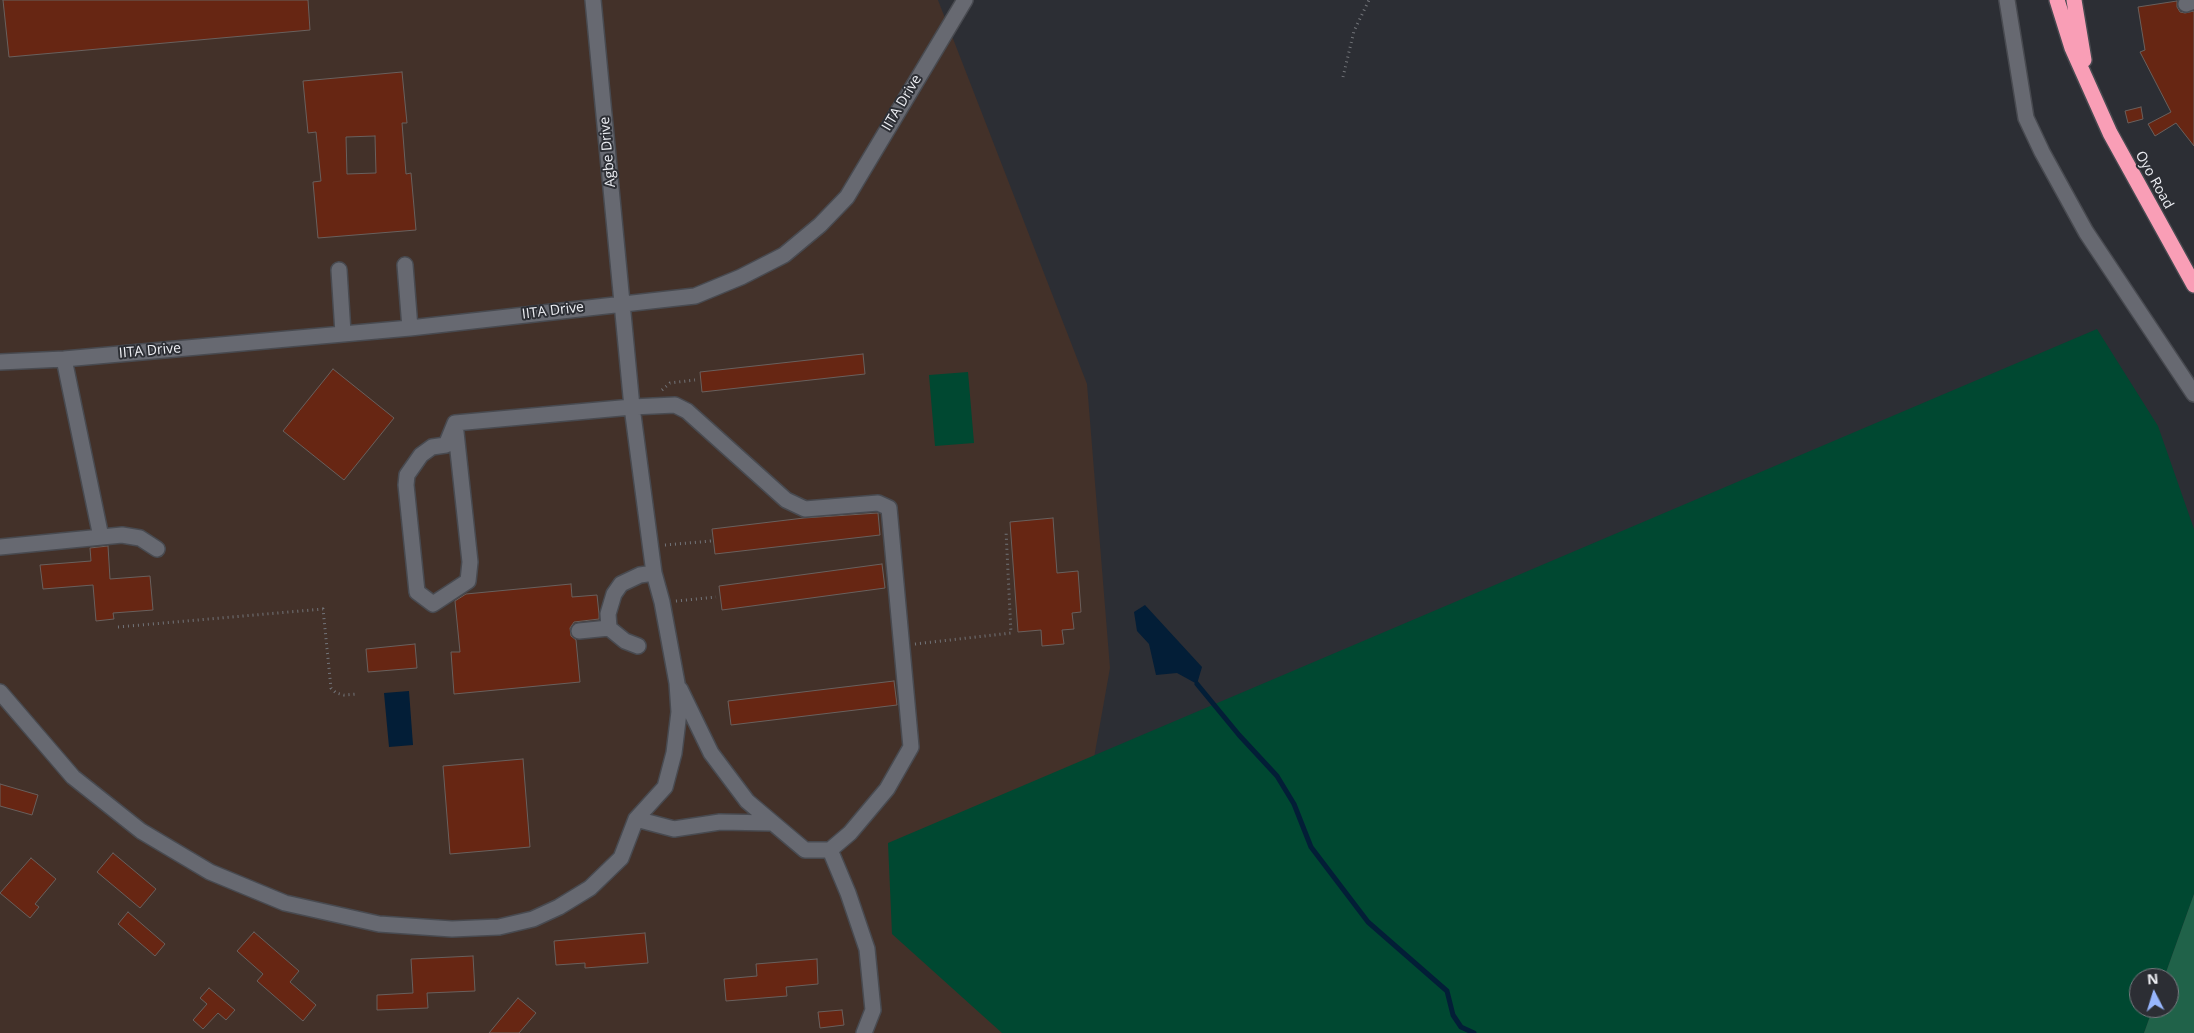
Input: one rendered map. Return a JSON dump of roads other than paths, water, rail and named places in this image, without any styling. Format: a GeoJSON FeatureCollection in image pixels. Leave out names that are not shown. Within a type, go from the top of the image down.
{"type":"FeatureCollection","features":[{"type":"Feature","properties":{"kind":"highway","name":"Oyo Road"},"geometry":{"type":"LineString","coordinates":[[2057,0],[2065,29],[2090,89],[2133,176],[2194,285]]}},
{"type":"Feature","properties":{"kind":"highway","name":"Oyo Road"},"geometry":{"type":"LineString","coordinates":[[2074,0],[2090,89]]}},
{"type":"Feature","properties":{"kind":"street","name":"Agbe Drive"},"geometry":{"type":"LineString","coordinates":[[592,0],[632,407],[652,546],[654,573],[662,602],[678,682]]}},
{"type":"Feature","properties":{"kind":"street","name":"IITA Drive"},"geometry":{"type":"LineString","coordinates":[[0,362],[64,359],[410,328],[695,296],[741,277],[784,255],[820,225],[847,197],[965,0]]}},
{"type":"Feature","properties":{"kind":"street"},"geometry":{"type":"LineString","coordinates":[[2007,0],[2026,118],[2042,152],[2086,232],[2194,394]]}},
{"type":"Feature","properties":{"kind":"street"},"geometry":{"type":"LineString","coordinates":[[405,265],[410,328]]}},
{"type":"Feature","properties":{"kind":"street"},"geometry":{"type":"LineString","coordinates":[[339,270],[343,333]]}},
{"type":"Feature","properties":{"kind":"street"},"geometry":{"type":"LineString","coordinates":[[64,359],[101,536]]}},
{"type":"Feature","properties":{"kind":"street"},"geometry":{"type":"LineString","coordinates":[[456,423],[674,404],[687,411],[786,500],[805,509],[878,503],[890,508],[911,747],[888,789],[850,833],[830,850],[805,850],[746,801],[711,753],[678,682]]}},
{"type":"Feature","properties":{"kind":"street"},"geometry":{"type":"LineString","coordinates":[[456,423],[470,562],[468,581],[433,604],[417,592],[406,485],[407,475],[421,455],[432,447],[446,444],[456,423]]}},
{"type":"Feature","properties":{"kind":"street"},"geometry":{"type":"LineString","coordinates":[[0,548],[122,535],[140,538],[158,549]]}},
{"type":"Feature","properties":{"kind":"street"},"geometry":{"type":"LineString","coordinates":[[609,628],[608,614],[614,594],[621,584],[640,575],[654,573]]}},
{"type":"Feature","properties":{"kind":"street"},"geometry":{"type":"LineString","coordinates":[[579,631],[609,628],[625,641],[638,646]]}},
{"type":"Feature","properties":{"kind":"street"},"geometry":{"type":"LineString","coordinates":[[0,692],[73,777],[141,831],[210,872],[286,902],[380,924],[452,929],[499,927],[533,918],[559,907],[590,888],[621,858],[636,819],[665,788],[674,753],[679,712],[678,682]]}},
{"type":"Feature","properties":{"kind":"street"},"geometry":{"type":"LineString","coordinates":[[636,819],[674,829],[720,822],[772,823]]}},
{"type":"Feature","properties":{"kind":"street"},"geometry":{"type":"LineString","coordinates":[[830,850],[848,893],[867,949],[873,1010],[864,1033]]}},
{"type":"Feature","properties":{"kind":"water"},"geometry":{"type":"Polygon","coordinates":[[[1145,605],[1202,667],[1197,684],[1177,673],[1156,675],[1149,644],[1137,631],[1134,612],[1145,605]]]}},
{"type":"Feature","properties":{"kind":"water"},"geometry":{"type":"Polygon","coordinates":[[[409,691],[413,745],[389,747],[384,693],[409,691]]]}},
{"type":"Feature","properties":{"kind":"waterway"},"geometry":{"type":"LineString","coordinates":[[1197,684],[1239,735],[1277,776],[1294,804],[1311,847],[1368,922],[1447,991],[1453,1015],[1461,1027],[1474,1033]]}}]}
